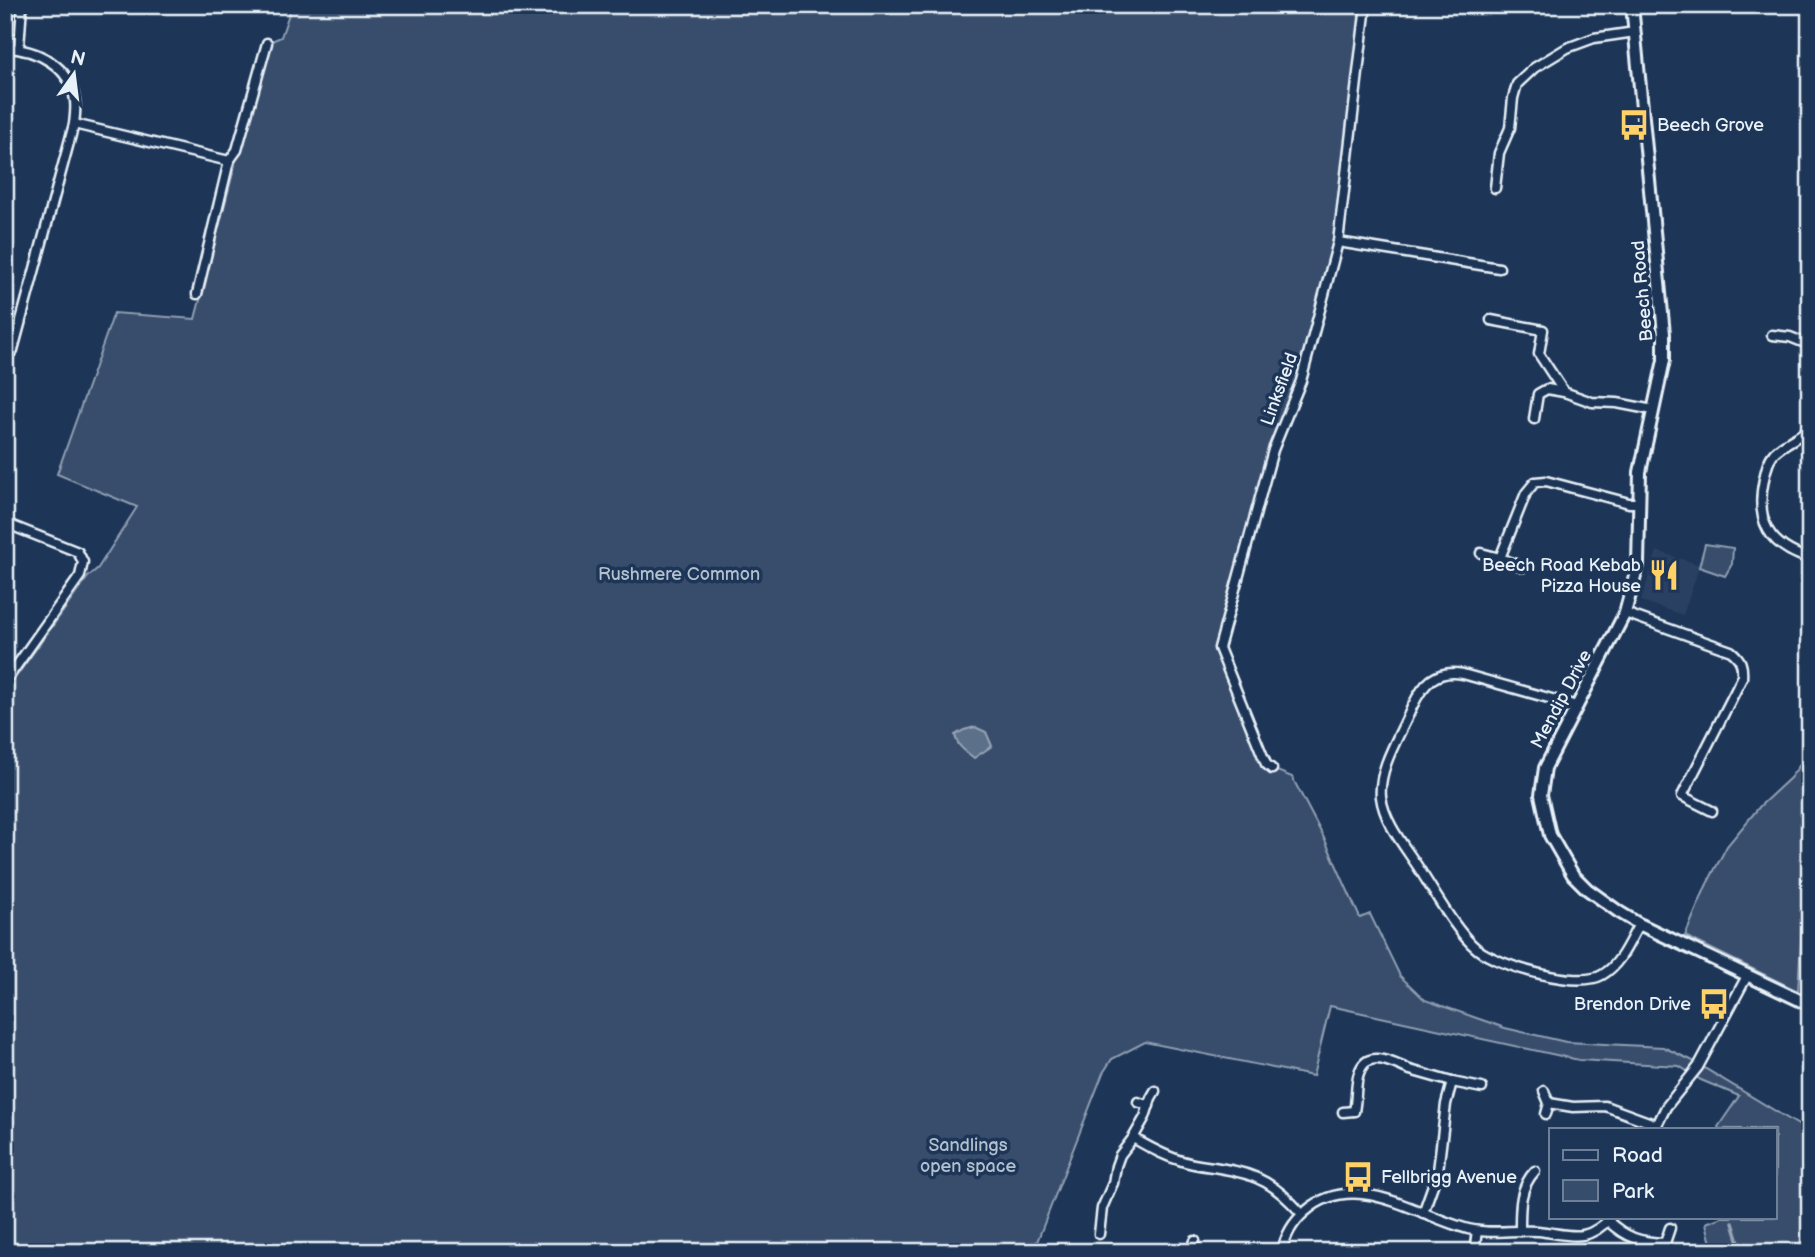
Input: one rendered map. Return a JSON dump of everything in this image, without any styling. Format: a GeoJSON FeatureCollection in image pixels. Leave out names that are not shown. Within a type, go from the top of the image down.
{"type":"FeatureCollection","features":[{"type":"Feature","properties":{"kind":"street"},"geometry":{"type":"LineString","coordinates":[[19,48],[22,5]]}},
{"type":"Feature","properties":{"kind":"street","name":"Linksfield"},"geometry":{"type":"LineString","coordinates":[[1272,769],[1266,764],[1219,648],[1273,450],[1301,381],[1338,242],[1366,5]]}},
{"type":"Feature","properties":{"kind":"street","name":"Beech Road"},"geometry":{"type":"LineString","coordinates":[[1625,613],[1638,565],[1640,472],[1664,360],[1664,334],[1632,5]]}},
{"type":"Feature","properties":{"kind":"street"},"geometry":{"type":"LineString","coordinates":[[1495,188],[1499,153],[1510,128],[1517,84],[1534,68],[1567,48],[1594,38],[1635,32]]}},
{"type":"Feature","properties":{"kind":"street"},"geometry":{"type":"LineString","coordinates":[[197,294],[229,161],[237,150],[267,43]]}},
{"type":"Feature","properties":{"kind":"street"},"geometry":{"type":"LineString","coordinates":[[5,48],[19,48],[51,61],[70,83],[75,101],[74,124],[13,349],[5,359]]}},
{"type":"Feature","properties":{"kind":"street"},"geometry":{"type":"LineString","coordinates":[[74,124],[229,161]]}},
{"type":"Feature","properties":{"kind":"street"},"geometry":{"type":"LineString","coordinates":[[1338,242],[1499,268]]}},
{"type":"Feature","properties":{"kind":"street"},"geometry":{"type":"LineString","coordinates":[[1491,320],[1543,330],[1539,354],[1564,393]]}},
{"type":"Feature","properties":{"kind":"street"},"geometry":{"type":"LineString","coordinates":[[1772,335],[1790,337],[1810,345]]}},
{"type":"Feature","properties":{"kind":"street"},"geometry":{"type":"LineString","coordinates":[[1534,419],[1538,394],[1547,389],[1592,402],[1618,403],[1653,410]]}},
{"type":"Feature","properties":{"kind":"street"},"geometry":{"type":"LineString","coordinates":[[1810,427],[1779,449],[1770,459],[1761,501],[1763,520],[1775,541],[1786,550],[1810,559]]}},
{"type":"Feature","properties":{"kind":"street"},"geometry":{"type":"LineString","coordinates":[[1500,558],[1526,493],[1535,482],[1546,481],[1629,503],[1639,503]]}},
{"type":"Feature","properties":{"kind":"street"},"geometry":{"type":"LineString","coordinates":[[5,523],[78,552],[83,562],[80,576],[7,675]]}},
{"type":"Feature","properties":{"kind":"street"},"geometry":{"type":"LineString","coordinates":[[1481,553],[1522,567]]}},
{"type":"Feature","properties":{"kind":"street"},"geometry":{"type":"LineString","coordinates":[[1625,613],[1731,651],[1740,658],[1742,678],[1682,796],[1712,811]]}},
{"type":"Feature","properties":{"kind":"street","name":"Mendip Drive"},"geometry":{"type":"LineString","coordinates":[[1625,613],[1545,768],[1541,795],[1546,824],[1557,850],[1573,876],[1600,899],[1639,924],[1810,1005]]}},
{"type":"Feature","properties":{"kind":"street"},"geometry":{"type":"LineString","coordinates":[[1577,706],[1453,672],[1429,679],[1419,691],[1386,768],[1381,798],[1396,834],[1430,886],[1476,948],[1495,960],[1525,971],[1590,979],[1604,974],[1614,965],[1639,924]]}},
{"type":"Feature","properties":{"kind":"street"},"geometry":{"type":"LineString","coordinates":[[1549,1103],[1573,1107],[1605,1105],[1656,1127],[1666,1107],[1698,1067],[1747,976]]}},
{"type":"Feature","properties":{"kind":"street"},"geometry":{"type":"LineString","coordinates":[[1343,1112],[1357,1114],[1358,1073],[1363,1065],[1371,1060],[1382,1058],[1452,1082],[1482,1088]]}},
{"type":"Feature","properties":{"kind":"street"},"geometry":{"type":"LineString","coordinates":[[1423,1213],[1438,1171],[1446,1104],[1452,1082]]}},
{"type":"Feature","properties":{"kind":"street"},"geometry":{"type":"LineString","coordinates":[[1099,1234],[1102,1208],[1113,1183],[1120,1155],[1145,1117],[1155,1091]]}},
{"type":"Feature","properties":{"kind":"street"},"geometry":{"type":"LineString","coordinates":[[1544,1091],[1549,1103],[1546,1114]]}},
{"type":"Feature","properties":{"kind":"street"},"geometry":{"type":"LineString","coordinates":[[1138,1102],[1149,1105]]}},
{"type":"Feature","properties":{"kind":"street"},"geometry":{"type":"LineString","coordinates":[[1133,1138],[1184,1162],[1241,1172],[1266,1180],[1284,1193],[1302,1214]]}},
{"type":"Feature","properties":{"kind":"street"},"geometry":{"type":"LineString","coordinates":[[1520,1231],[1524,1182],[1535,1171]]}},
{"type":"Feature","properties":{"kind":"street"},"geometry":{"type":"LineString","coordinates":[[1282,1252],[1292,1228],[1311,1206],[1331,1196],[1352,1193],[1367,1194],[1477,1231],[1544,1232],[1577,1237],[1598,1229],[1610,1219],[1629,1237],[1666,1247],[1670,1228]]}},
{"type":"Feature","properties":{"kind":"street"},"geometry":{"type":"LineString","coordinates":[[1474,1252],[1477,1231]]}},
{"type":"Feature","properties":{"kind":"street"},"geometry":{"type":"LineString","coordinates":[[1191,1252],[1195,1241]]}},
{"type":"Feature","properties":{"kind":"shaded area"},"geometry":{"type":"Polygon","coordinates":[[[1657,551],[1700,565],[1683,615],[1641,601],[1657,551]]]}},
{"type":"Feature","properties":{"kind":"shaded area"},"geometry":{"type":"Polygon","coordinates":[[[975,727],[986,732],[992,746],[974,758],[960,746],[955,735],[975,727]]]}},
{"type":"Feature","properties":{"kind":"green space","name":"Rushmere Common"},"geometry":{"type":"Polygon","coordinates":[[[292,5],[1361,5],[1338,242],[1301,381],[1273,450],[1219,648],[1272,769],[1292,777],[1325,840],[1360,918],[1370,914],[1400,976],[1425,1000],[1505,1028],[1566,1042],[1663,1047],[1691,1060],[1810,1132],[1810,1252],[1713,1252],[1706,1223],[1719,1218],[1776,1218],[1776,1128],[1718,1127],[1739,1096],[1701,1080],[1679,1066],[1579,1060],[1330,1006],[1313,1076],[1145,1042],[1112,1059],[1103,1073],[1033,1252],[5,1252],[5,692],[88,577],[98,568],[137,507],[57,474],[114,313],[195,319],[267,43],[281,37],[292,5]]]}},
{"type":"Feature","properties":{"kind":"green space"},"geometry":{"type":"Polygon","coordinates":[[[1705,544],[1733,548],[1732,564],[1725,576],[1699,567],[1705,544]]]}},
{"type":"Feature","properties":{"kind":"green space"},"geometry":{"type":"Polygon","coordinates":[[[1810,751],[1810,894],[1803,906],[1798,991],[1685,936],[1706,886],[1727,846],[1760,806],[1790,778],[1810,751]]]}},
{"type":"Feature","properties":{"kind":"waterway"},"geometry":{"type":"LineString","coordinates":[[1733,1223],[1742,1252]]}},
{"type":"Feature","properties":{"kind":"place","name":"Beech Grove"},"geometry":{"type":"Point","coordinates":[1634,125]}},
{"type":"Feature","properties":{"kind":"place","name":"Beech Road Kebab Pizza House"},"geometry":{"type":"Point","coordinates":[1664,575]}},
{"type":"Feature","properties":{"kind":"place","name":"Brendon Drive"},"geometry":{"type":"Point","coordinates":[1714,1004]}},
{"type":"Feature","properties":{"kind":"place","name":"Fellbrigg Avenue"},"geometry":{"type":"Point","coordinates":[1358,1177]}},
{"type":"Feature","properties":{"kind":"park label","name":"Sandlings open space"},"geometry":{"type":"Point","coordinates":[968,1155]}}]}
